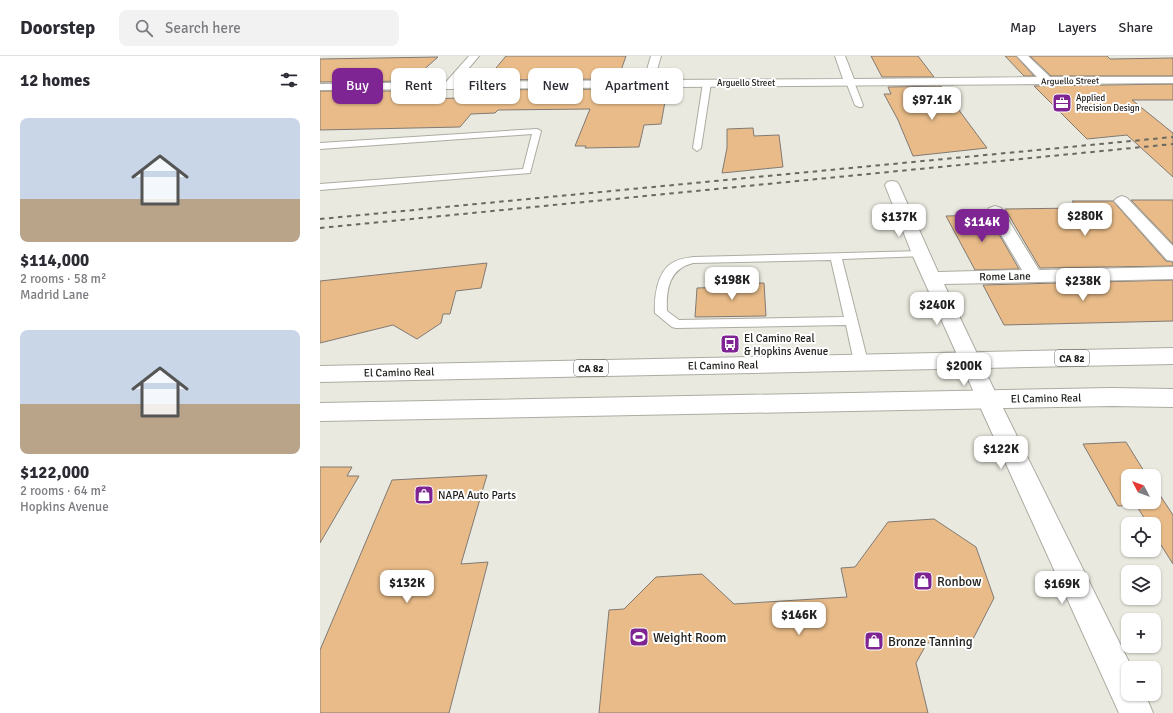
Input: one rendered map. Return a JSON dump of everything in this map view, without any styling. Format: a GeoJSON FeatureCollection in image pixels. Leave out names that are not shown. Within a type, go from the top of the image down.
{"type":"FeatureCollection","features":[{"type":"Feature","properties":{"kind":"street"},"geometry":{"type":"LineString","coordinates":[[449,85],[474,56]]}},
{"type":"Feature","properties":{"kind":"street"},"geometry":{"type":"LineString","coordinates":[[652,68],[656,56]]}},
{"type":"Feature","properties":{"kind":"street"},"geometry":{"type":"LineString","coordinates":[[840,56],[850,82]]}},
{"type":"Feature","properties":{"kind":"street"},"geometry":{"type":"LineString","coordinates":[[1022,56],[1048,82]]}},
{"type":"Feature","properties":{"kind":"street","name":"Arguello Street"},"geometry":{"type":"LineString","coordinates":[[683,83],[1048,82],[1173,80]]}},
{"type":"Feature","properties":{"kind":"street","name":"Arguello Street"},"geometry":{"type":"LineString","coordinates":[[320,87],[591,84]]}},
{"type":"Feature","properties":{"kind":"street"},"geometry":{"type":"LineString","coordinates":[[892,185],[921,254],[988,400],[1136,713]]}},
{"type":"Feature","properties":{"kind":"street"},"geometry":{"type":"LineString","coordinates":[[1122,201],[1173,256]]}},
{"type":"Feature","properties":{"kind":"street"},"geometry":{"type":"LineString","coordinates":[[995,211],[1034,276]]}},
{"type":"Feature","properties":{"kind":"street","name":"Rome Lane"},"geometry":{"type":"LineString","coordinates":[[932,278],[1173,273]]}},
{"type":"Feature","properties":{"kind":"street","name":"El Camino Real"},"geometry":{"type":"LineString","coordinates":[[320,374],[1173,356]]}},
{"type":"Feature","properties":{"kind":"street","name":"El Camino Real"},"geometry":{"type":"LineString","coordinates":[[320,412],[1112,397],[1173,398]]}},
{"type":"Feature","properties":{"kind":"lane"},"geometry":{"type":"LineString","coordinates":[[850,82],[859,105]]}},
{"type":"Feature","properties":{"kind":"lane"},"geometry":{"type":"LineString","coordinates":[[697,148],[707,83]]}},
{"type":"Feature","properties":{"kind":"lane"},"geometry":{"type":"LineString","coordinates":[[320,146],[537,131],[527,171],[320,187]]}},
{"type":"Feature","properties":{"kind":"lane"},"geometry":{"type":"LineString","coordinates":[[851,321],[676,324],[666,318],[662,313],[660,304],[666,274],[671,268],[680,263],[693,260],[921,254]]}},
{"type":"Feature","properties":{"kind":"lane"},"geometry":{"type":"LineString","coordinates":[[836,256],[861,362]]}},
{"type":"Feature","properties":{"kind":"building"},"geometry":{"type":"Polygon","coordinates":[[[506,56],[626,56],[622,68],[591,68],[591,79],[583,79],[583,68],[528,68],[528,80],[520,80],[520,68],[496,68],[506,56]]]}},
{"type":"Feature","properties":{"kind":"building"},"geometry":{"type":"Polygon","coordinates":[[[871,56],[918,56],[934,77],[882,77],[871,56]]]}},
{"type":"Feature","properties":{"kind":"building"},"geometry":{"type":"Polygon","coordinates":[[[1005,56],[1016,56],[1034,76],[1024,76],[1005,56]]]}},
{"type":"Feature","properties":{"kind":"building"},"geometry":{"type":"Polygon","coordinates":[[[1030,56],[1107,56],[1110,59],[1173,58],[1173,76],[1051,76],[1030,56]]]}},
{"type":"Feature","properties":{"kind":"building"},"geometry":{"type":"Polygon","coordinates":[[[438,57],[426,68],[391,68],[391,81],[383,81],[383,68],[332,68],[332,82],[320,82],[320,59],[438,57]]]}},
{"type":"Feature","properties":{"kind":"building"},"geometry":{"type":"Polygon","coordinates":[[[1173,84],[1173,100],[1132,100],[1173,133],[1173,177],[1127,135],[1087,139],[1034,86],[1173,84]]]}},
{"type":"Feature","properties":{"kind":"building"},"geometry":{"type":"Polygon","coordinates":[[[941,86],[987,148],[913,156],[898,120],[884,94],[891,94],[888,87],[941,86]]]}},
{"type":"Feature","properties":{"kind":"building"},"geometry":{"type":"Polygon","coordinates":[[[583,89],[591,89],[591,104],[665,104],[661,124],[644,125],[639,147],[585,148],[586,146],[575,146],[590,109],[498,110],[495,113],[471,114],[460,127],[320,130],[320,91],[332,91],[332,104],[383,104],[383,91],[391,91],[391,104],[446,104],[446,98],[454,98],[454,104],[520,104],[520,90],[528,90],[528,104],[583,104],[583,89]]]}},
{"type":"Feature","properties":{"kind":"building"},"geometry":{"type":"Polygon","coordinates":[[[753,128],[754,136],[779,135],[783,167],[722,173],[727,148],[727,129],[753,128]]]}},
{"type":"Feature","properties":{"kind":"building"},"geometry":{"type":"Polygon","coordinates":[[[1131,200],[1173,200],[1173,244],[1131,200]]]}},
{"type":"Feature","properties":{"kind":"building"},"geometry":{"type":"Polygon","coordinates":[[[1072,201],[1113,201],[1166,261],[1173,262],[1173,266],[1040,268],[1005,209],[1078,208],[1072,201]]]}},
{"type":"Feature","properties":{"kind":"building"},"geometry":{"type":"Polygon","coordinates":[[[988,215],[1019,269],[975,270],[946,216],[988,215]]]}},
{"type":"Feature","properties":{"kind":"building"},"geometry":{"type":"Polygon","coordinates":[[[487,263],[481,288],[456,291],[450,314],[443,314],[441,323],[417,339],[393,325],[320,343],[320,281],[487,263]]]}},
{"type":"Feature","properties":{"kind":"building"},"geometry":{"type":"Polygon","coordinates":[[[1173,280],[1173,321],[1004,325],[983,285],[1173,280]]]}},
{"type":"Feature","properties":{"kind":"building"},"geometry":{"type":"Polygon","coordinates":[[[764,283],[766,316],[695,317],[697,288],[727,287],[727,284],[764,283]]]}},
{"type":"Feature","properties":{"kind":"building"},"geometry":{"type":"Polygon","coordinates":[[[1126,442],[1143,469],[1121,469],[1121,506],[1118,506],[1083,444],[1126,442]]]}},
{"type":"Feature","properties":{"kind":"building"},"geometry":{"type":"Polygon","coordinates":[[[320,467],[352,467],[347,476],[359,476],[320,543],[320,467]]]}},
{"type":"Feature","properties":{"kind":"building"},"geometry":{"type":"Polygon","coordinates":[[[487,475],[461,564],[488,562],[449,713],[320,713],[320,650],[392,480],[487,475]]]}},
{"type":"Feature","properties":{"kind":"building"},"geometry":{"type":"Polygon","coordinates":[[[1161,497],[1173,515],[1173,564],[1161,545],[1161,517],[1144,517],[1139,509],[1161,509],[1161,497]]]}},
{"type":"Feature","properties":{"kind":"building"},"geometry":{"type":"Polygon","coordinates":[[[934,519],[976,547],[994,598],[973,639],[927,643],[916,663],[928,713],[599,713],[609,610],[624,609],[656,577],[702,574],[734,604],[847,597],[841,568],[855,567],[888,522],[934,519]]]}},
{"type":"Feature","properties":{"kind":"railway"},"geometry":{"type":"LineString","coordinates":[[320,219],[1173,137]]}},
{"type":"Feature","properties":{"kind":"railway"},"geometry":{"type":"LineString","coordinates":[[320,228],[1173,144]]}},
{"type":"Feature","properties":{"kind":"place","name":"Applied Precision Design"},"geometry":{"type":"Point","coordinates":[1062,103]}},
{"type":"Feature","properties":{"kind":"place","name":"El Camino Real & Hopkins Avenue"},"geometry":{"type":"Point","coordinates":[730,344]}},
{"type":"Feature","properties":{"kind":"place","name":"NAPA Auto Parts"},"geometry":{"type":"Point","coordinates":[424,495]}},
{"type":"Feature","properties":{"kind":"place","name":"Ronbow"},"geometry":{"type":"Point","coordinates":[923,581]}},
{"type":"Feature","properties":{"kind":"place","name":"Weight Room"},"geometry":{"type":"Point","coordinates":[639,637]}},
{"type":"Feature","properties":{"kind":"place","name":"Bronze Tanning"},"geometry":{"type":"Point","coordinates":[874,641]}}]}
